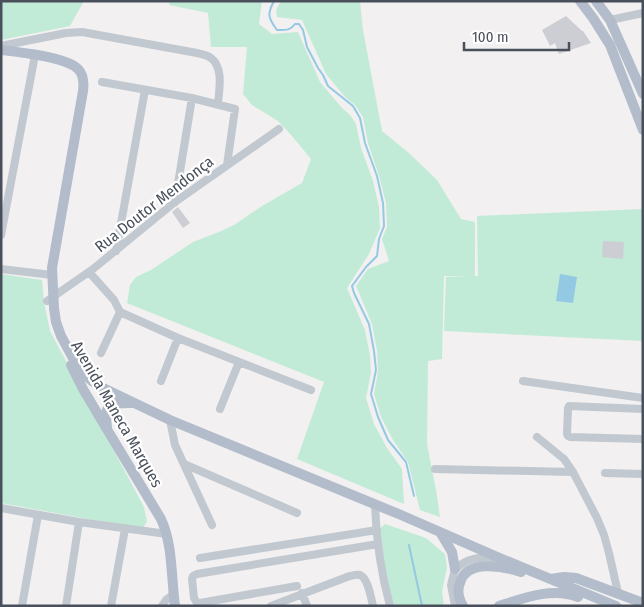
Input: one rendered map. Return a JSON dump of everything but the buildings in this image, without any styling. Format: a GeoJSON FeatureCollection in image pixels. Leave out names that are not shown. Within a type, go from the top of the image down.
{"type":"FeatureCollection","features":[{"type":"Feature","properties":{"kind":"main road"},"geometry":{"type":"LineString","coordinates":[[580,1],[610,45],[643,130]]}},
{"type":"Feature","properties":{"kind":"main road"},"geometry":{"type":"LineString","coordinates":[[596,1],[610,20],[643,93]]}},
{"type":"Feature","properties":{"kind":"main road","name":"Avenida Maneca Marques"},"geometry":{"type":"LineString","coordinates":[[1,48],[69,69],[76,77],[77,91],[50,249],[50,317],[57,337],[83,389],[161,519],[167,534],[175,606]]}},
{"type":"Feature","properties":{"kind":"main road","name":"Avenida Maneca Marques"},"geometry":{"type":"LineString","coordinates":[[1,55],[35,58]]}},
{"type":"Feature","properties":{"kind":"main road","name":"Avenida Maneca Marques"},"geometry":{"type":"LineString","coordinates":[[50,300],[61,336],[79,369],[97,384],[170,420],[401,514],[586,594]]}},
{"type":"Feature","properties":{"kind":"main road"},"geometry":{"type":"LineString","coordinates":[[108,431],[106,414],[109,406],[134,403]]}},
{"type":"Feature","properties":{"kind":"main road"},"geometry":{"type":"LineString","coordinates":[[440,532],[452,552],[455,569]]}},
{"type":"Feature","properties":{"kind":"main road"},"geometry":{"type":"LineString","coordinates":[[463,606],[459,592],[460,581],[462,576],[470,569],[478,567],[516,570],[616,606]]}},
{"type":"Feature","properties":{"kind":"main road"},"geometry":{"type":"LineString","coordinates":[[550,579],[576,578],[643,603]]}},
{"type":"Feature","properties":{"kind":"main road"},"geometry":{"type":"LineString","coordinates":[[499,606],[539,594],[551,593],[569,594],[599,606]]}},
{"type":"Feature","properties":{"kind":"street"},"geometry":{"type":"LineString","coordinates":[[610,20],[643,13]]}},
{"type":"Feature","properties":{"kind":"street"},"geometry":{"type":"LineString","coordinates":[[1,48],[66,33],[82,32],[189,51],[207,56],[217,64],[219,74],[218,104]]}},
{"type":"Feature","properties":{"kind":"street"},"geometry":{"type":"LineString","coordinates":[[1,235],[35,58]]}},
{"type":"Feature","properties":{"kind":"street"},"geometry":{"type":"LineString","coordinates":[[102,82],[192,98],[236,110],[227,165]]}},
{"type":"Feature","properties":{"kind":"street"},"geometry":{"type":"LineString","coordinates":[[116,251],[145,90]]}},
{"type":"Feature","properties":{"kind":"street"},"geometry":{"type":"LineString","coordinates":[[175,202],[192,98]]}},
{"type":"Feature","properties":{"kind":"street","name":"Rua Doutor Mendonça"},"geometry":{"type":"LineString","coordinates":[[50,300],[116,251],[175,202],[279,130]]}},
{"type":"Feature","properties":{"kind":"street"},"geometry":{"type":"LineString","coordinates":[[1,269],[49,275]]}},
{"type":"Feature","properties":{"kind":"street"},"geometry":{"type":"LineString","coordinates":[[89,272],[114,300],[120,312],[178,338],[311,390]]}},
{"type":"Feature","properties":{"kind":"street"},"geometry":{"type":"LineString","coordinates":[[101,354],[120,312]]}},
{"type":"Feature","properties":{"kind":"street"},"geometry":{"type":"LineString","coordinates":[[161,381],[178,338]]}},
{"type":"Feature","properties":{"kind":"street"},"geometry":{"type":"LineString","coordinates":[[220,409],[239,362]]}},
{"type":"Feature","properties":{"kind":"street"},"geometry":{"type":"LineString","coordinates":[[523,381],[643,398]]}},
{"type":"Feature","properties":{"kind":"street"},"geometry":{"type":"LineString","coordinates":[[643,409],[569,406],[567,434],[570,437],[643,439]]}},
{"type":"Feature","properties":{"kind":"street"},"geometry":{"type":"LineString","coordinates":[[170,420],[175,446],[212,524]]}},
{"type":"Feature","properties":{"kind":"street"},"geometry":{"type":"LineString","coordinates":[[537,437],[561,456],[573,472],[597,518],[609,553],[618,593]]}},
{"type":"Feature","properties":{"kind":"street"},"geometry":{"type":"LineString","coordinates":[[184,464],[297,514]]}},
{"type":"Feature","properties":{"kind":"street"},"geometry":{"type":"LineString","coordinates":[[435,470],[573,472]]}},
{"type":"Feature","properties":{"kind":"street"},"geometry":{"type":"LineString","coordinates":[[605,473],[643,474]]}},
{"type":"Feature","properties":{"kind":"street"},"geometry":{"type":"LineString","coordinates":[[375,504],[378,544],[390,606]]}},
{"type":"Feature","properties":{"kind":"street"},"geometry":{"type":"LineString","coordinates":[[1,508],[79,522],[167,534]]}},
{"type":"Feature","properties":{"kind":"street"},"geometry":{"type":"LineString","coordinates":[[22,606],[38,515]]}},
{"type":"Feature","properties":{"kind":"street"},"geometry":{"type":"LineString","coordinates":[[66,606],[79,522]]}},
{"type":"Feature","properties":{"kind":"street"},"geometry":{"type":"LineString","coordinates":[[111,606],[124,529]]}},
{"type":"Feature","properties":{"kind":"street"},"geometry":{"type":"LineString","coordinates":[[200,558],[377,530]]}},
{"type":"Feature","properties":{"kind":"street"},"geometry":{"type":"LineString","coordinates":[[297,586],[197,603],[194,598],[192,579],[197,574],[378,544]]}},
{"type":"Feature","properties":{"kind":"street"},"geometry":{"type":"LineString","coordinates":[[455,606],[451,586],[455,569],[467,560],[475,558],[502,559]]}},
{"type":"Feature","properties":{"kind":"street"},"geometry":{"type":"LineString","coordinates":[[271,606],[286,603],[302,593],[356,574],[365,580],[373,606]]}},
{"type":"Feature","properties":{"kind":"street"},"geometry":{"type":"LineString","coordinates":[[302,593],[307,606]]}},
{"type":"Feature","properties":{"kind":"street"},"geometry":{"type":"LineString","coordinates":[[162,606],[174,594]]}},
{"type":"Feature","properties":{"kind":"green space"},"geometry":{"type":"Polygon","coordinates":[[[1,1],[84,1],[70,26],[1,40],[1,1]]]}},
{"type":"Feature","properties":{"kind":"green space"},"geometry":{"type":"Polygon","coordinates":[[[170,1],[262,1],[259,24],[272,34],[298,32],[320,82],[356,124],[361,148],[373,181],[379,207],[380,228],[369,254],[347,288],[365,330],[370,355],[371,373],[366,398],[374,424],[387,448],[402,469],[404,504],[297,459],[324,382],[127,303],[130,285],[136,277],[151,270],[193,242],[234,225],[302,183],[311,159],[278,121],[252,105],[243,94],[247,47],[211,47],[208,13],[169,5],[170,1]]]}},
{"type":"Feature","properties":{"kind":"green space"},"geometry":{"type":"Polygon","coordinates":[[[281,1],[360,1],[363,30],[382,131],[437,180],[461,219],[475,222],[475,276],[478,276],[477,216],[643,209],[643,341],[444,331],[446,277],[469,276],[444,276],[442,359],[428,361],[427,444],[440,517],[420,510],[408,462],[393,440],[381,417],[374,394],[378,371],[377,351],[372,324],[356,286],[368,269],[389,261],[382,239],[387,227],[386,203],[368,143],[363,117],[355,105],[346,98],[326,74],[302,20],[277,17],[276,10],[281,1]]]}},
{"type":"Feature","properties":{"kind":"green space"},"geometry":{"type":"Polygon","coordinates":[[[1,274],[42,280],[50,331],[144,507],[147,522],[142,529],[1,503],[1,274]]]}},
{"type":"Feature","properties":{"kind":"green space"},"geometry":{"type":"Polygon","coordinates":[[[385,524],[426,538],[445,554],[447,567],[442,592],[444,606],[394,606],[379,533],[380,528],[385,524]]]}},
{"type":"Feature","properties":{"kind":"water"},"geometry":{"type":"Polygon","coordinates":[[[560,274],[577,277],[573,303],[556,301],[560,274]]]}},
{"type":"Feature","properties":{"kind":"waterway"},"geometry":{"type":"LineString","coordinates":[[274,1],[270,9],[270,16],[277,30],[287,30],[295,24],[299,24],[303,30],[307,47],[328,86],[353,106],[360,118],[365,143],[377,176],[383,203],[384,226],[379,239],[377,256],[352,286],[369,324],[374,351],[376,370],[371,394],[388,440],[406,462],[414,496]]}},
{"type":"Feature","properties":{"kind":"waterway"},"geometry":{"type":"LineString","coordinates":[[409,545],[422,606]]}}]}
